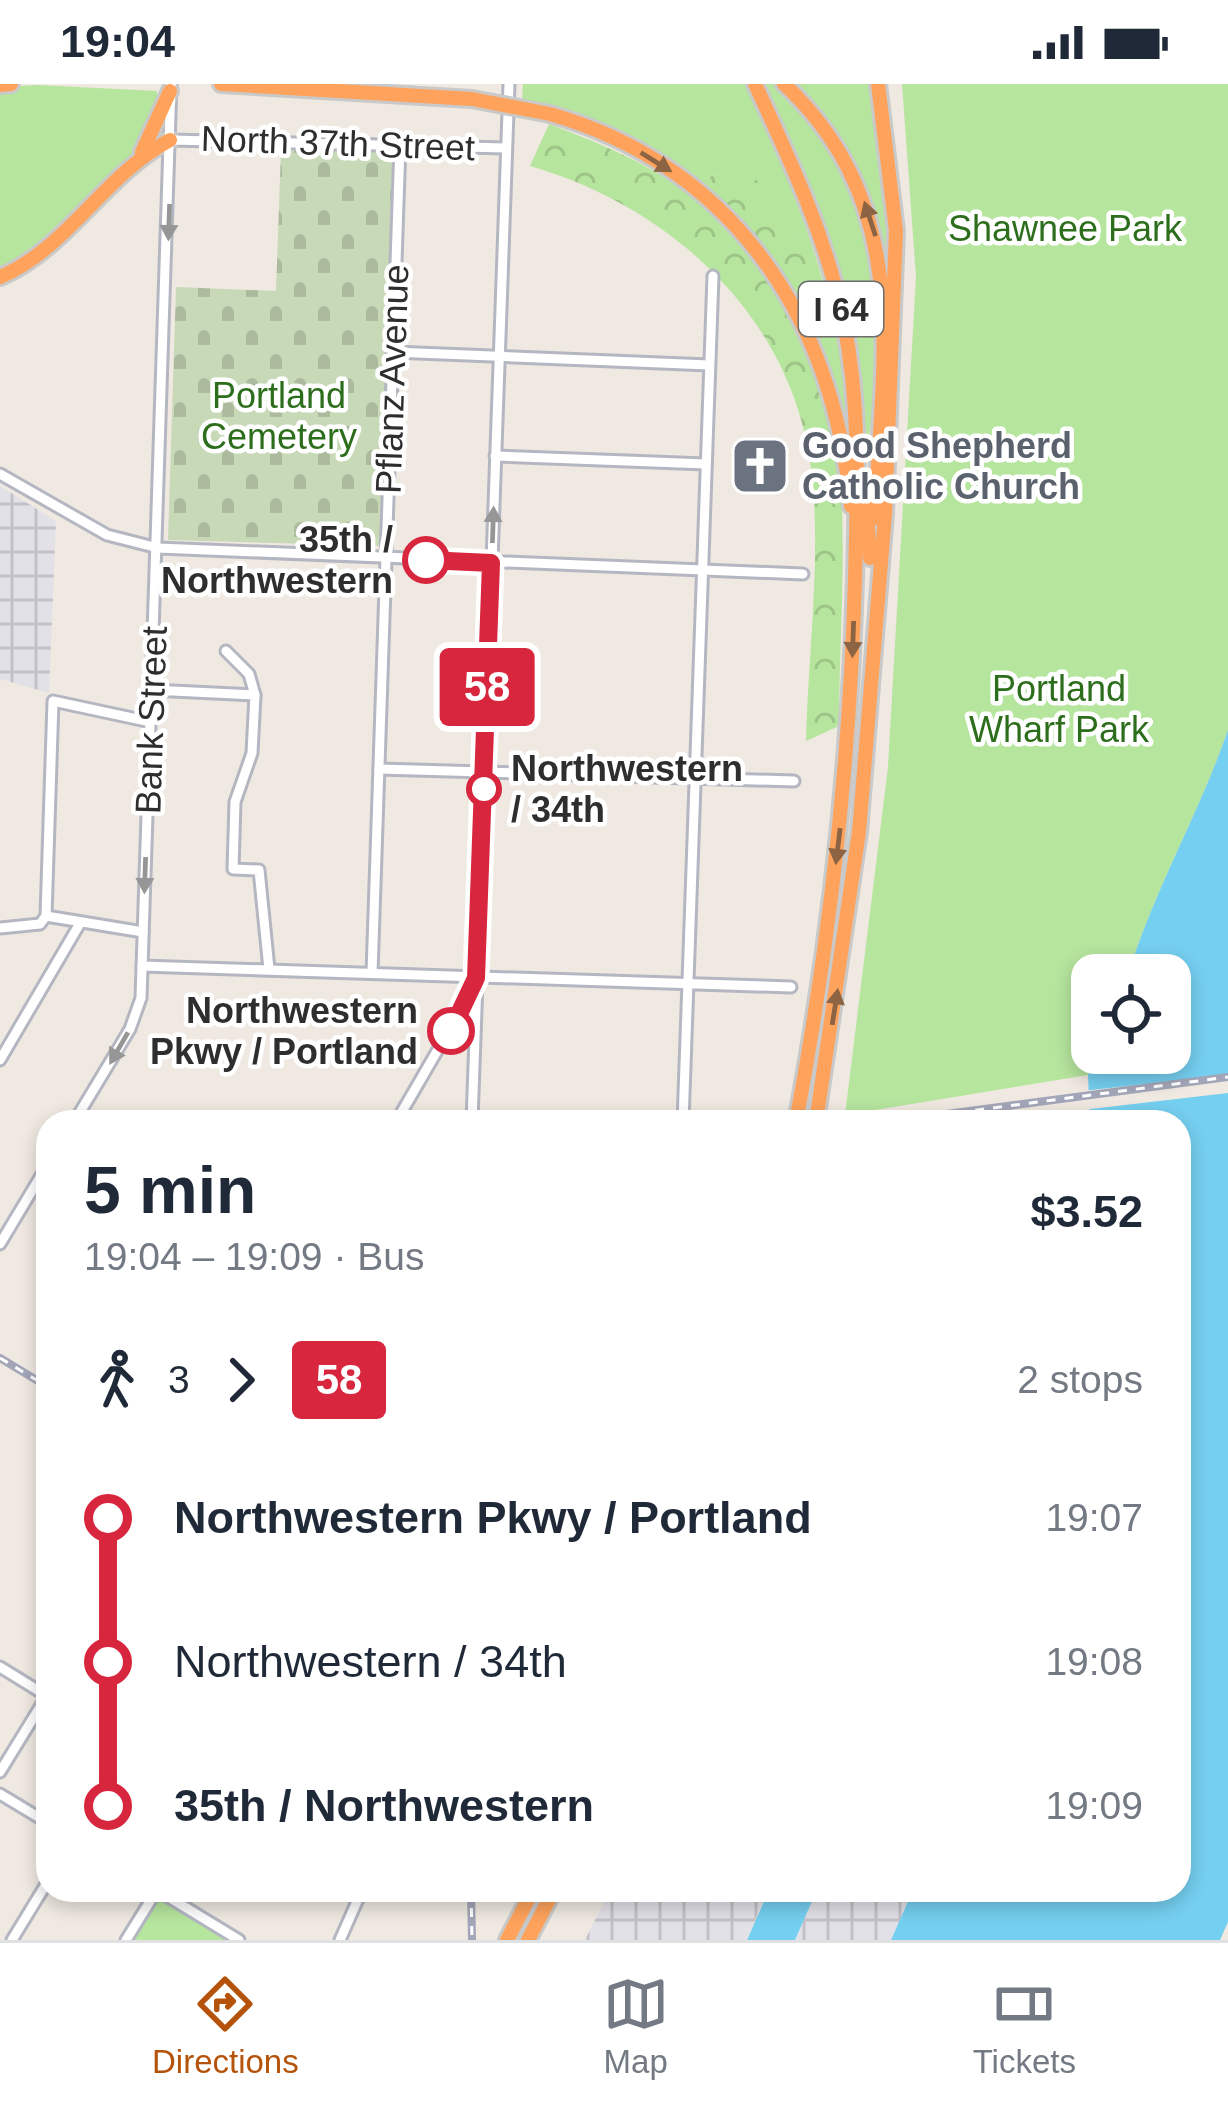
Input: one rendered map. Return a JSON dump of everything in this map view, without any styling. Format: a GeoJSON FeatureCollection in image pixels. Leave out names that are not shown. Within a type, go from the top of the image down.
{"type":"FeatureCollection","features":[{"type":"Feature","properties":{"kind":"highway"},"geometry":{"type":"LineString","coordinates":[[0,85],[11,84]]}},
{"type":"Feature","properties":{"kind":"highway"},"geometry":{"type":"LineString","coordinates":[[221,84],[345,86],[472,99],[550,114],[617,140],[685,181],[732,223],[773,272],[811,338],[833,395],[856,548]]}},
{"type":"Feature","properties":{"kind":"highway"},"geometry":{"type":"LineString","coordinates":[[757,84],[820,223],[847,311],[858,377],[874,617]]}},
{"type":"Feature","properties":{"kind":"highway","name":"I 64"},"geometry":{"type":"LineString","coordinates":[[757,84],[812,212],[843,318],[859,446],[849,729],[823,968],[798,1110]]}},
{"type":"Feature","properties":{"kind":"highway","name":"I 64"},"geometry":{"type":"LineString","coordinates":[[818,1110],[847,929],[885,514],[896,231],[878,84]]}},
{"type":"Feature","properties":{"kind":"highway"},"geometry":{"type":"LineString","coordinates":[[787,86],[846,162],[879,252],[884,313],[874,523],[879,543]]}},
{"type":"Feature","properties":{"kind":"highway"},"geometry":{"type":"LineString","coordinates":[[136,162],[171,88]]}},
{"type":"Feature","properties":{"kind":"highway"},"geometry":{"type":"LineString","coordinates":[[0,277],[31,259],[136,162],[170,140]]}},
{"type":"Feature","properties":{"kind":"highway"},"geometry":{"type":"LineString","coordinates":[[511,1934],[527,1902]]}},
{"type":"Feature","properties":{"kind":"highway"},"geometry":{"type":"LineString","coordinates":[[529,1939],[548,1902]]}},
{"type":"Feature","properties":{"kind":"street"},"geometry":{"type":"LineString","coordinates":[[472,1110],[509,84]]}},
{"type":"Feature","properties":{"kind":"street","name":"Bank Street"},"geometry":{"type":"LineString","coordinates":[[81,1110],[138,1011],[142,966],[171,88]]}},
{"type":"Feature","properties":{"kind":"street","name":"North 37th Street"},"geometry":{"type":"LineString","coordinates":[[170,140],[506,148]]}},
{"type":"Feature","properties":{"kind":"street","name":"Pflanz Avenue"},"geometry":{"type":"LineString","coordinates":[[372,973],[400,144]]}},
{"type":"Feature","properties":{"kind":"street"},"geometry":{"type":"LineString","coordinates":[[683,1110],[713,276]]}},
{"type":"Feature","properties":{"kind":"street"},"geometry":{"type":"LineString","coordinates":[[393,352],[710,365]]}},
{"type":"Feature","properties":{"kind":"street"},"geometry":{"type":"LineString","coordinates":[[495,456],[706,464]]}},
{"type":"Feature","properties":{"kind":"street"},"geometry":{"type":"LineString","coordinates":[[0,474],[107,535],[158,548],[803,574]]}},
{"type":"Feature","properties":{"kind":"street"},"geometry":{"type":"LineString","coordinates":[[226,651],[253,679],[256,695],[252,754],[236,802],[233,868],[259,870],[269,969]]}},
{"type":"Feature","properties":{"kind":"street"},"geometry":{"type":"LineString","coordinates":[[152,690],[256,695]]}},
{"type":"Feature","properties":{"kind":"street"},"geometry":{"type":"LineString","coordinates":[[0,928],[40,924],[46,916],[53,700],[151,722]]}},
{"type":"Feature","properties":{"kind":"street"},"geometry":{"type":"LineString","coordinates":[[379,769],[484,768],[794,781]]}},
{"type":"Feature","properties":{"kind":"street"},"geometry":{"type":"LineString","coordinates":[[46,916],[143,932]]}},
{"type":"Feature","properties":{"kind":"street"},"geometry":{"type":"LineString","coordinates":[[0,1060],[79,925]]}},
{"type":"Feature","properties":{"kind":"street"},"geometry":{"type":"LineString","coordinates":[[142,966],[791,987]]}},
{"type":"Feature","properties":{"kind":"street"},"geometry":{"type":"LineString","coordinates":[[403,1110],[464,1011],[476,978]]}},
{"type":"Feature","properties":{"kind":"street"},"geometry":{"type":"LineString","coordinates":[[0,1244],[36,1184]]}},
{"type":"Feature","properties":{"kind":"street"},"geometry":{"type":"LineString","coordinates":[[0,1667],[36,1688]]}},
{"type":"Feature","properties":{"kind":"street"},"geometry":{"type":"LineString","coordinates":[[0,1772],[36,1713]]}},
{"type":"Feature","properties":{"kind":"street"},"geometry":{"type":"LineString","coordinates":[[0,1794],[36,1816]]}},
{"type":"Feature","properties":{"kind":"street"},"geometry":{"type":"LineString","coordinates":[[12,1940],[36,1901]]}},
{"type":"Feature","properties":{"kind":"street"},"geometry":{"type":"LineString","coordinates":[[126,1940],[150,1902]]}},
{"type":"Feature","properties":{"kind":"street"},"geometry":{"type":"LineString","coordinates":[[177,1902],[239,1940]]}},
{"type":"Feature","properties":{"kind":"street"},"geometry":{"type":"LineString","coordinates":[[340,1940],[357,1902]]}},
{"type":"Feature","properties":{"kind":"shaded area"},"geometry":{"type":"Polygon","coordinates":[[[0,486],[56,521],[49,693],[0,679],[0,486]]]}},
{"type":"Feature","properties":{"kind":"shaded area"},"geometry":{"type":"Polygon","coordinates":[[[604,1902],[763,1902],[746,1940],[585,1940],[604,1902]]]}},
{"type":"Feature","properties":{"kind":"shaded area"},"geometry":{"type":"Polygon","coordinates":[[[812,1902],[908,1902],[891,1940],[795,1940],[812,1902]]]}},
{"type":"Feature","properties":{"kind":"green space"},"geometry":{"type":"Polygon","coordinates":[[[523,84],[747,84],[817,260],[839,350],[851,446],[820,341],[825,319],[799,236],[722,173],[696,181],[616,131],[522,100],[523,84]]]}},
{"type":"Feature","properties":{"kind":"green space"},"geometry":{"type":"Polygon","coordinates":[[[762,84],[773,84],[808,118],[835,157],[869,245],[879,340],[869,435],[865,435],[852,343],[830,255],[762,84]]]}},
{"type":"Feature","properties":{"kind":"green space"},"geometry":{"type":"Polygon","coordinates":[[[795,84],[871,84],[890,261],[842,145],[795,84]]]}},
{"type":"Feature","properties":{"kind":"green space","name":"Portland Wharf Park"},"geometry":{"type":"Polygon","coordinates":[[[902,84],[1228,84],[1228,730],[1136,954],[1071,954],[1071,1074],[1088,1075],[875,1110],[846,1110],[888,767],[916,277],[902,84]]]}},
{"type":"Feature","properties":{"kind":"green space"},"geometry":{"type":"Polygon","coordinates":[[[0,87],[157,91],[155,111],[145,138],[128,161],[32,248],[0,269],[0,87]]]}},
{"type":"Feature","properties":{"kind":"green space"},"geometry":{"type":"Polygon","coordinates":[[[549,124],[644,165],[695,200],[761,269],[813,354],[825,383],[838,451],[843,569],[839,726],[806,741],[814,508],[801,421],[782,368],[754,321],[719,278],[678,241],[583,185],[530,166],[549,124]]]}},
{"type":"Feature","properties":{"kind":"green space","name":"Portland Cemetery"},"geometry":{"type":"Polygon","coordinates":[[[281,150],[395,152],[383,546],[168,540],[176,287],[276,291],[281,150]]]}},
{"type":"Feature","properties":{"kind":"green space"},"geometry":{"type":"Polygon","coordinates":[[[722,173],[758,181],[785,210],[814,279],[820,341],[769,255],[696,181],[722,173]]]}},
{"type":"Feature","properties":{"kind":"green space"},"geometry":{"type":"Polygon","coordinates":[[[158,1902],[167,1902],[229,1940],[134,1940],[158,1902]]]}},
{"type":"Feature","properties":{"kind":"water"},"geometry":{"type":"Polygon","coordinates":[[[1228,730],[1228,1922],[1220,1940],[891,1940],[908,1902],[1191,1902],[1191,1110],[1089,1110],[1088,1075],[1191,1074],[1191,954],[1136,954],[1228,730]]]}},
{"type":"Feature","properties":{"kind":"water"},"geometry":{"type":"Polygon","coordinates":[[[764,1902],[812,1902],[795,1940],[747,1940],[764,1902]]]}},
{"type":"Feature","properties":{"kind":"pier"},"geometry":{"type":"Polygon","coordinates":[[[1228,1075],[1228,1093],[1082,1110],[1082,1091],[1228,1075]]]}},
{"type":"Feature","properties":{"kind":"railway"},"geometry":{"type":"LineString","coordinates":[[977,1110],[1228,1077]]}},
{"type":"Feature","properties":{"kind":"railway"},"geometry":{"type":"LineString","coordinates":[[0,1358],[36,1380]]}},
{"type":"Feature","properties":{"kind":"railway"},"geometry":{"type":"LineString","coordinates":[[471,1902],[472,1940]]}},
{"type":"Feature","properties":{"kind":"bus line","name":"58"},"geometry":{"type":"LineString","coordinates":[[426,560],[491,563],[476,978],[451,1031]]}},
{"type":"Feature","properties":{"kind":"place","name":"Good Shepherd Catholic Church"},"geometry":{"type":"Point","coordinates":[760,466]}},
{"type":"Feature","properties":{"kind":"place","name":"35th / Northwestern"},"geometry":{"type":"Point","coordinates":[426,560]}},
{"type":"Feature","properties":{"kind":"place","name":"Northwestern / 34th"},"geometry":{"type":"Point","coordinates":[484,789]}},
{"type":"Feature","properties":{"kind":"place","name":"Northwestern Pkwy / Portland"},"geometry":{"type":"Point","coordinates":[451,1031]}},
{"type":"Feature","properties":{"kind":"park label","name":"Shawnee Park"},"geometry":{"type":"Point","coordinates":[1065,228]}}]}
